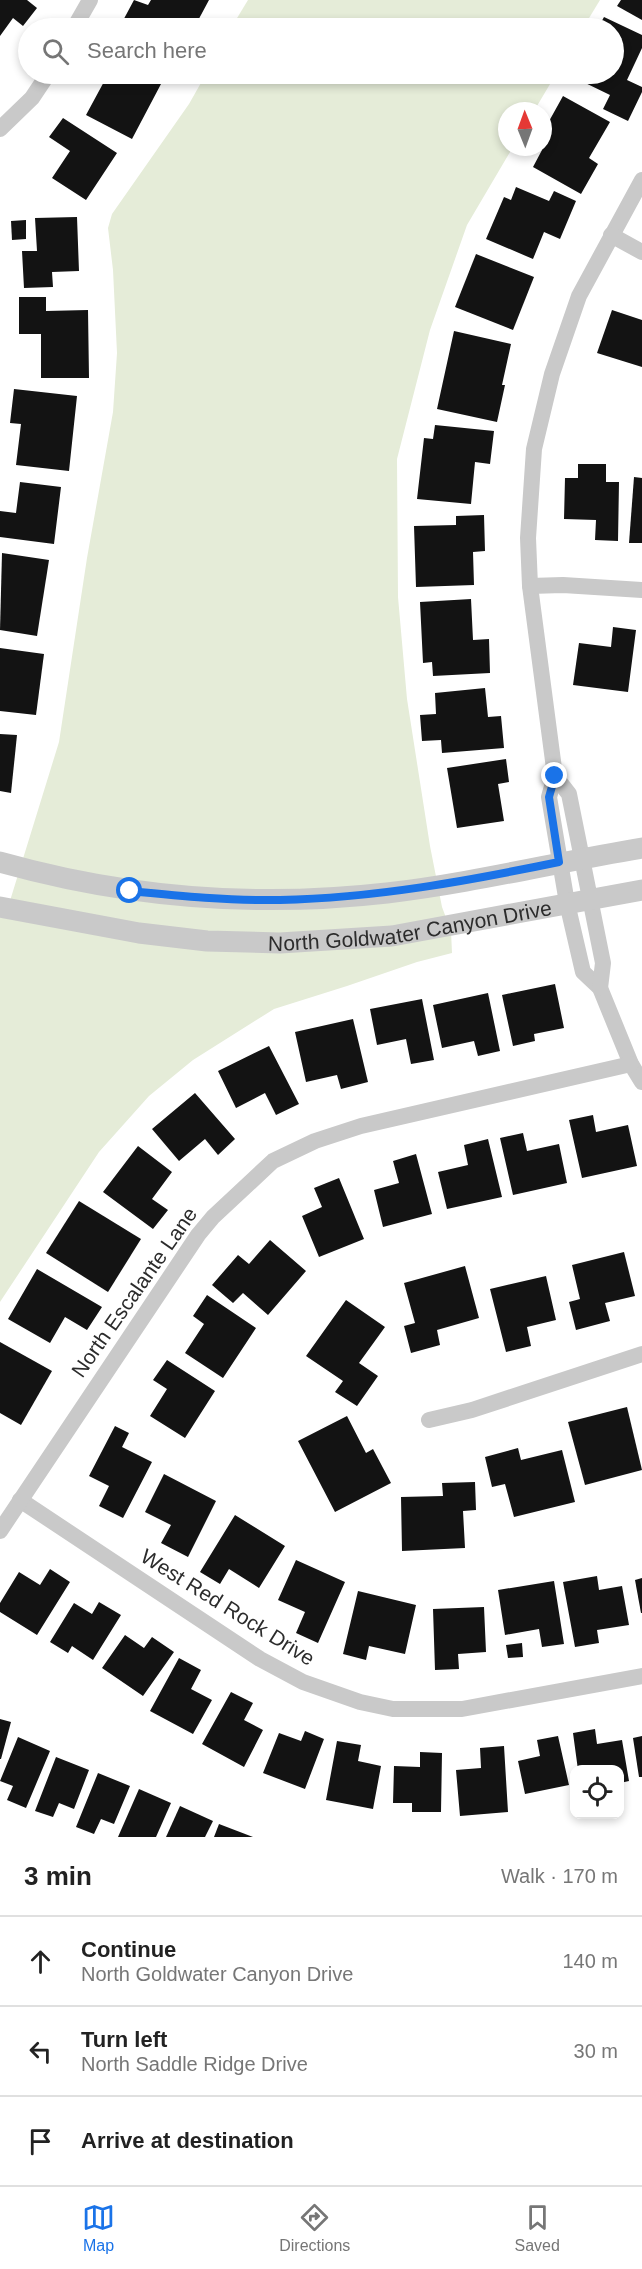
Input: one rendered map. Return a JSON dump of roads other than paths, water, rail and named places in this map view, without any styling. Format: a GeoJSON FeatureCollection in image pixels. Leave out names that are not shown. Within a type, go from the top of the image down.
{"type":"FeatureCollection","features":[{"type":"Feature","properties":{"kind":"street"},"geometry":{"type":"LineString","coordinates":[[80,18],[90,0]]}},
{"type":"Feature","properties":{"kind":"street"},"geometry":{"type":"LineString","coordinates":[[0,129],[32,98],[41,84]]}},
{"type":"Feature","properties":{"kind":"street"},"geometry":{"type":"LineString","coordinates":[[642,180],[579,296],[552,374],[534,449],[528,538],[530,586],[555,776],[549,797],[567,903],[583,972],[600,988],[631,1064],[642,1082]]}},
{"type":"Feature","properties":{"kind":"street"},"geometry":{"type":"LineString","coordinates":[[611,235],[642,252]]}},
{"type":"Feature","properties":{"kind":"street"},"geometry":{"type":"LineString","coordinates":[[530,586],[563,585],[642,590]]}},
{"type":"Feature","properties":{"kind":"street"},"geometry":{"type":"LineString","coordinates":[[555,776],[569,794],[603,963],[600,988]]}},
{"type":"Feature","properties":{"kind":"street","name":"North Goldwater Canyon Drive"},"geometry":{"type":"LineString","coordinates":[[0,862],[130,891],[205,899],[280,900],[387,893],[642,848]]}},
{"type":"Feature","properties":{"kind":"street","name":"North Goldwater Canyon Drive"},"geometry":{"type":"LineString","coordinates":[[0,907],[139,933],[207,940],[280,943],[392,936],[642,890]]}},
{"type":"Feature","properties":{"kind":"street","name":"North Escalante Lane"},"geometry":{"type":"LineString","coordinates":[[0,1531],[198,1235],[213,1217],[273,1161],[315,1141],[361,1126],[631,1064]]}},
{"type":"Feature","properties":{"kind":"street"},"geometry":{"type":"LineString","coordinates":[[429,1420],[472,1410],[642,1354]]}},
{"type":"Feature","properties":{"kind":"street","name":"West Red Rock Drive"},"geometry":{"type":"LineString","coordinates":[[20,1500],[260,1659],[303,1682],[360,1702],[393,1709],[462,1709],[642,1676]]}}]}
